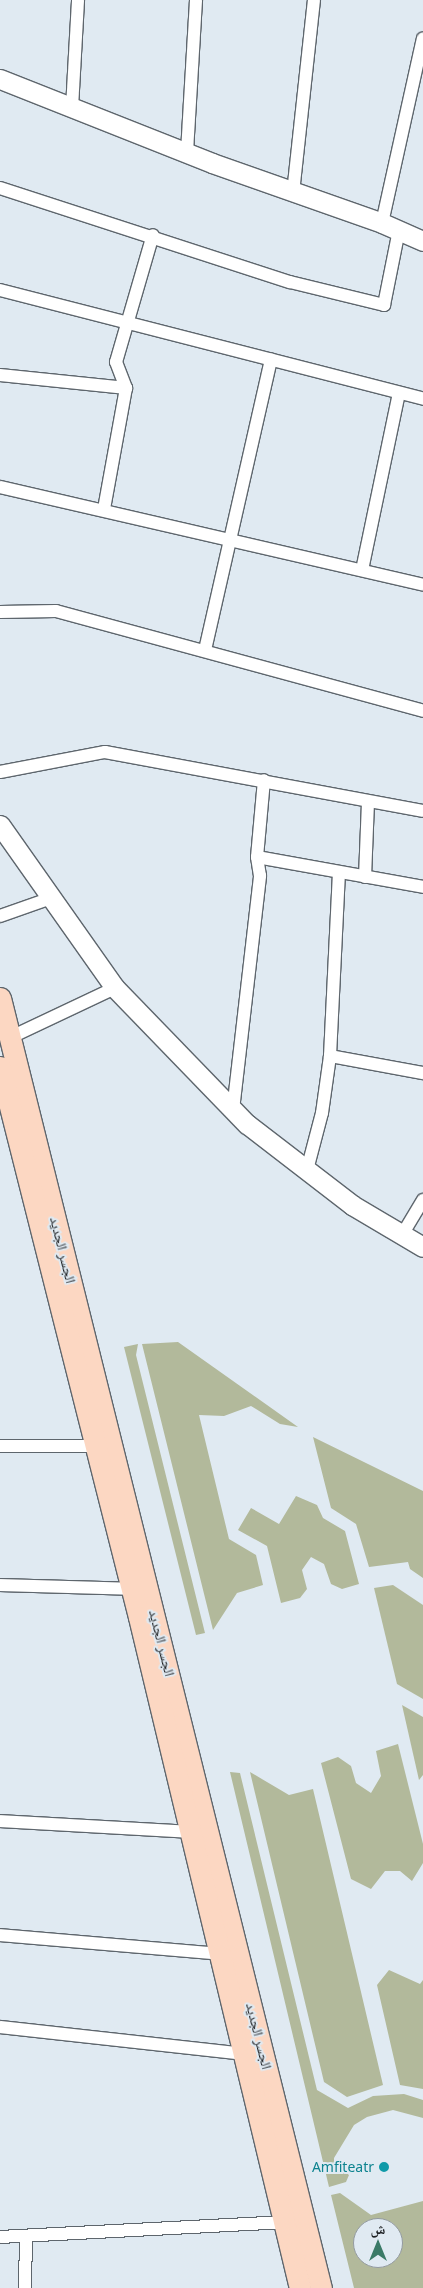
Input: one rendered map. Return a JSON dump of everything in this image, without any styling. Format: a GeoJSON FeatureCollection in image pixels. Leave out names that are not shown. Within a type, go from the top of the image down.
{"type":"FeatureCollection","features":[{"type":"Feature","properties":{"kind":"main road"},"geometry":{"type":"LineString","coordinates":[[0,79],[293,193],[390,226],[423,241]]}},
{"type":"Feature","properties":{"kind":"main road"},"geometry":{"type":"LineString","coordinates":[[0,825],[115,988],[233,1110],[352,1205],[423,1247]]}},
{"type":"Feature","properties":{"kind":"main road","name":"الجسر الجديد"},"geometry":{"type":"LineString","coordinates":[[0,998],[321,2288]]}},
{"type":"Feature","properties":{"kind":"main road","name":"الجسر الجديد"},"geometry":{"type":"LineString","coordinates":[[0,1068],[132,1589],[300,2288]]}},
{"type":"Feature","properties":{"kind":"street"},"geometry":{"type":"LineString","coordinates":[[72,108],[78,0]]}},
{"type":"Feature","properties":{"kind":"street"},"geometry":{"type":"LineString","coordinates":[[187,152],[196,0]]}},
{"type":"Feature","properties":{"kind":"street"},"geometry":{"type":"LineString","coordinates":[[293,193],[314,0]]}},
{"type":"Feature","properties":{"kind":"street"},"geometry":{"type":"LineString","coordinates":[[0,188],[153,235],[290,282],[384,304],[390,226],[423,38]]}},
{"type":"Feature","properties":{"kind":"street"},"geometry":{"type":"LineString","coordinates":[[104,509],[126,388],[116,362],[153,235]]}},
{"type":"Feature","properties":{"kind":"street"},"geometry":{"type":"LineString","coordinates":[[0,290],[423,399]]}},
{"type":"Feature","properties":{"kind":"street"},"geometry":{"type":"LineString","coordinates":[[205,650],[271,359]]}},
{"type":"Feature","properties":{"kind":"street"},"geometry":{"type":"LineString","coordinates":[[0,375],[126,388]]}},
{"type":"Feature","properties":{"kind":"street"},"geometry":{"type":"LineString","coordinates":[[362,570],[398,393]]}},
{"type":"Feature","properties":{"kind":"street"},"geometry":{"type":"LineString","coordinates":[[0,487],[231,538],[423,585]]}},
{"type":"Feature","properties":{"kind":"street"},"geometry":{"type":"LineString","coordinates":[[0,612],[56,612],[205,650],[423,711]]}},
{"type":"Feature","properties":{"kind":"street"},"geometry":{"type":"LineString","coordinates":[[0,772],[105,752],[423,811]]}},
{"type":"Feature","properties":{"kind":"street"},"geometry":{"type":"LineString","coordinates":[[233,1110],[260,876],[257,857],[264,780]]}},
{"type":"Feature","properties":{"kind":"street"},"geometry":{"type":"LineString","coordinates":[[365,877],[368,802]]}},
{"type":"Feature","properties":{"kind":"street"},"geometry":{"type":"LineString","coordinates":[[257,857],[423,887]]}},
{"type":"Feature","properties":{"kind":"street"},"geometry":{"type":"LineString","coordinates":[[307,1170],[322,1114],[330,1056],[339,872]]}},
{"type":"Feature","properties":{"kind":"street"},"geometry":{"type":"LineString","coordinates":[[0,916],[50,898]]}},
{"type":"Feature","properties":{"kind":"street"},"geometry":{"type":"LineString","coordinates":[[9,1038],[115,988]]}},
{"type":"Feature","properties":{"kind":"street"},"geometry":{"type":"LineString","coordinates":[[330,1056],[423,1073]]}},
{"type":"Feature","properties":{"kind":"street"},"geometry":{"type":"LineString","coordinates":[[402,1235],[423,1200]]}},
{"type":"Feature","properties":{"kind":"street"},"geometry":{"type":"LineString","coordinates":[[0,1446],[96,1446]]}},
{"type":"Feature","properties":{"kind":"street"},"geometry":{"type":"LineString","coordinates":[[0,1585],[132,1589]]}},
{"type":"Feature","properties":{"kind":"street"},"geometry":{"type":"LineString","coordinates":[[0,1821],[191,1832]]}},
{"type":"Feature","properties":{"kind":"street"},"geometry":{"type":"LineString","coordinates":[[0,1935],[220,1954]]}},
{"type":"Feature","properties":{"kind":"street"},"geometry":{"type":"LineString","coordinates":[[0,2027],[244,2054]]}},
{"type":"Feature","properties":{"kind":"street"},"geometry":{"type":"LineString","coordinates":[[0,2237],[285,2222]]}},
{"type":"Feature","properties":{"kind":"street"},"geometry":{"type":"LineString","coordinates":[[25,2288],[26,2237]]}},
{"type":"Feature","properties":{"kind":"green space"},"geometry":{"type":"Polygon","coordinates":[[[178,1342],[298,1427],[280,1424],[251,1406],[224,1416],[199,1415],[229,1539],[256,1555],[263,1585],[237,1593],[213,1630],[142,1344],[178,1342]]]}},
{"type":"Feature","properties":{"kind":"green space"},"geometry":{"type":"Polygon","coordinates":[[[138,1344],[136,1355],[205,1633],[196,1635],[124,1347],[138,1344]]]}},
{"type":"Feature","properties":{"kind":"green space"},"geometry":{"type":"Polygon","coordinates":[[[313,1437],[423,1491],[423,1578],[410,1569],[408,1562],[369,1567],[356,1524],[331,1508],[313,1437]]]}},
{"type":"Feature","properties":{"kind":"green space"},"geometry":{"type":"Polygon","coordinates":[[[296,1496],[317,1505],[323,1518],[345,1531],[359,1584],[342,1589],[331,1584],[324,1564],[311,1557],[302,1570],[307,1589],[300,1598],[281,1603],[267,1546],[238,1530],[251,1508],[279,1524],[296,1496]]]}},
{"type":"Feature","properties":{"kind":"green space"},"geometry":{"type":"Polygon","coordinates":[[[393,1585],[423,1605],[423,1699],[397,1684],[374,1588],[393,1585]]]}},
{"type":"Feature","properties":{"kind":"green space"},"geometry":{"type":"Polygon","coordinates":[[[402,1705],[423,1717],[423,1775],[419,1780],[402,1705]]]}},
{"type":"Feature","properties":{"kind":"green space"},"geometry":{"type":"Polygon","coordinates":[[[398,1744],[423,1844],[423,1863],[412,1881],[400,1871],[385,1871],[371,1889],[351,1879],[321,1763],[338,1757],[351,1766],[356,1783],[371,1793],[381,1776],[376,1751],[398,1744]]]}},
{"type":"Feature","properties":{"kind":"green space"},"geometry":{"type":"Polygon","coordinates":[[[230,1772],[240,1773],[317,2090],[348,2108],[373,2096],[404,2094],[423,2100],[423,2118],[393,2110],[367,2117],[354,2125],[334,2158],[334,2163],[349,2175],[346,2182],[329,2187],[230,1772]]]}},
{"type":"Feature","properties":{"kind":"green space"},"geometry":{"type":"Polygon","coordinates":[[[250,1772],[289,1795],[313,1789],[383,2085],[347,2097],[324,2082],[250,1772]]]}},
{"type":"Feature","properties":{"kind":"green space"},"geometry":{"type":"Polygon","coordinates":[[[389,1970],[420,1984],[423,1980],[423,2089],[400,2085],[377,1985],[389,1970]]]}},
{"type":"Feature","properties":{"kind":"green space"},"geometry":{"type":"Polygon","coordinates":[[[340,2193],[371,2215],[423,2201],[423,2288],[354,2288],[331,2195],[340,2193]]]}},
{"type":"Feature","properties":{"kind":"place","name":"Amfiteatr"},"geometry":{"type":"Point","coordinates":[384,2167]}}]}
